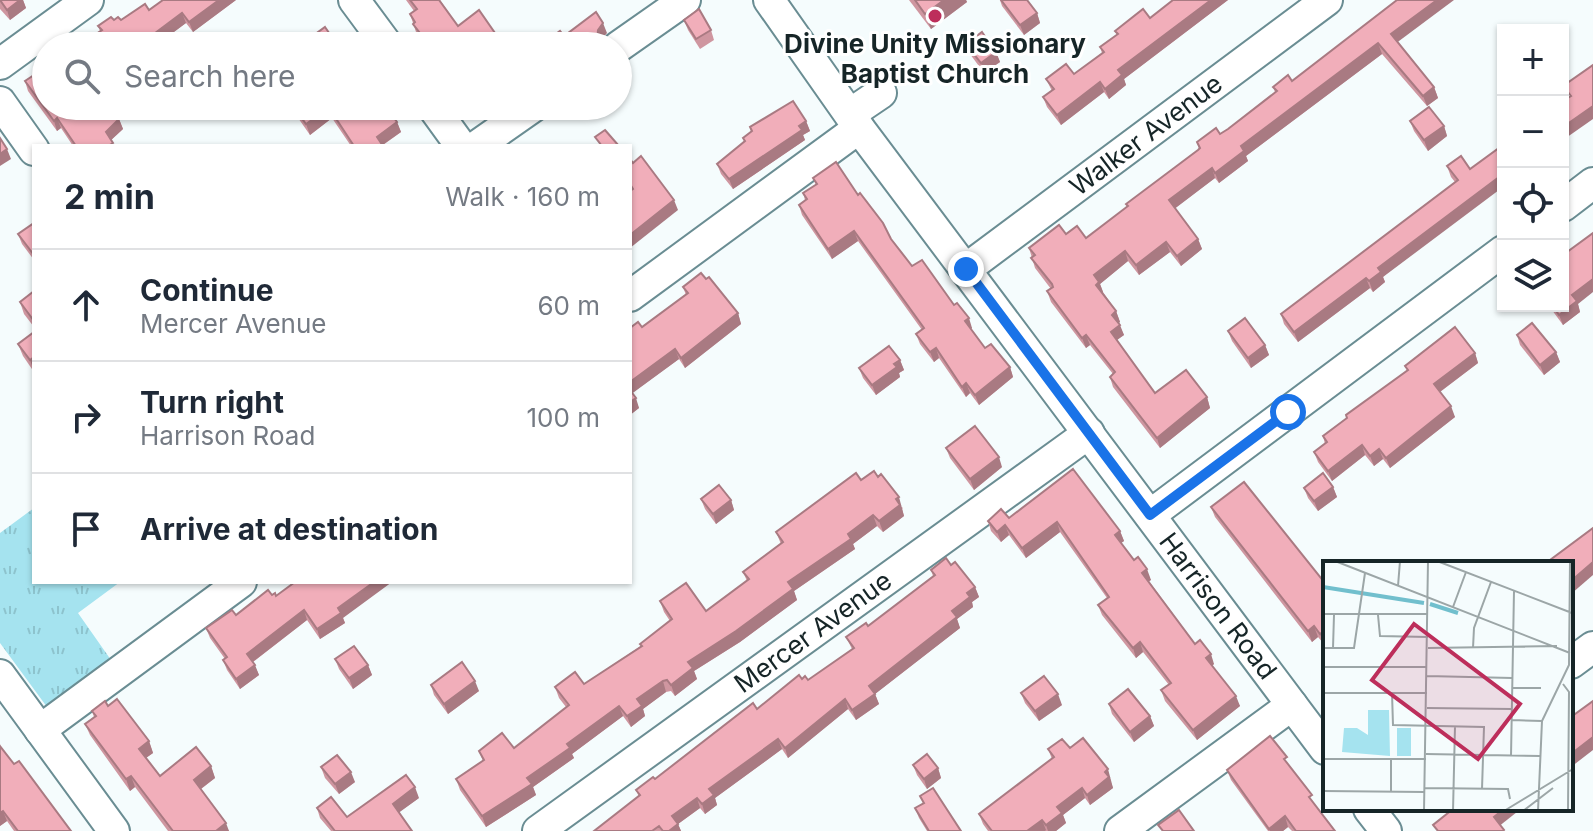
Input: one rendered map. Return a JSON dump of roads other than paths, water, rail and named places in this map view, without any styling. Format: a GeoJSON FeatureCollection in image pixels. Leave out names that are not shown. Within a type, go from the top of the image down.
{"type":"FeatureCollection","features":[{"type":"Feature","properties":{"kind":"street"},"geometry":{"type":"LineString","coordinates":[[44,32],[88,0]]}},
{"type":"Feature","properties":{"kind":"street"},"geometry":{"type":"LineString","coordinates":[[354,0],[378,32]]}},
{"type":"Feature","properties":{"kind":"street"},"geometry":{"type":"LineString","coordinates":[[632,37],[685,0]]}},
{"type":"Feature","properties":{"kind":"street","name":"Harrison Road"},"geometry":{"type":"LineString","coordinates":[[769,0],[854,121],[1323,746]]}},
{"type":"Feature","properties":{"kind":"street","name":"Walker Avenue"},"geometry":{"type":"LineString","coordinates":[[966,269],[1308,5]]}},
{"type":"Feature","properties":{"kind":"street"},"geometry":{"type":"LineString","coordinates":[[0,64],[32,41]]}},
{"type":"Feature","properties":{"kind":"street"},"geometry":{"type":"LineString","coordinates":[[632,294],[854,121],[881,93]]}},
{"type":"Feature","properties":{"kind":"street"},"geometry":{"type":"LineString","coordinates":[[0,102],[32,147]]}},
{"type":"Feature","properties":{"kind":"street"},"geometry":{"type":"LineString","coordinates":[[442,120],[460,144]]}},
{"type":"Feature","properties":{"kind":"street"},"geometry":{"type":"LineString","coordinates":[[480,144],[514,120]]}},
{"type":"Feature","properties":{"kind":"street"},"geometry":{"type":"LineString","coordinates":[[1569,201],[1593,183]]}},
{"type":"Feature","properties":{"kind":"street"},"geometry":{"type":"LineString","coordinates":[[1150,515],[1497,255]]}},
{"type":"Feature","properties":{"kind":"street","name":"Mercer Avenue"},"geometry":{"type":"LineString","coordinates":[[538,831],[1089,433]]}},
{"type":"Feature","properties":{"kind":"street"},"geometry":{"type":"LineString","coordinates":[[40,730],[238,584]]}},
{"type":"Feature","properties":{"kind":"street"},"geometry":{"type":"LineString","coordinates":[[1573,662],[1593,647]]}},
{"type":"Feature","properties":{"kind":"street"},"geometry":{"type":"LineString","coordinates":[[0,675],[114,831]]}},
{"type":"Feature","properties":{"kind":"street"},"geometry":{"type":"LineString","coordinates":[[1120,831],[1292,705]]}},
{"type":"Feature","properties":{"kind":"place","name":"Divine Unity Missionary Baptist Church"},"geometry":{"type":"Point","coordinates":[935,16]}}]}
